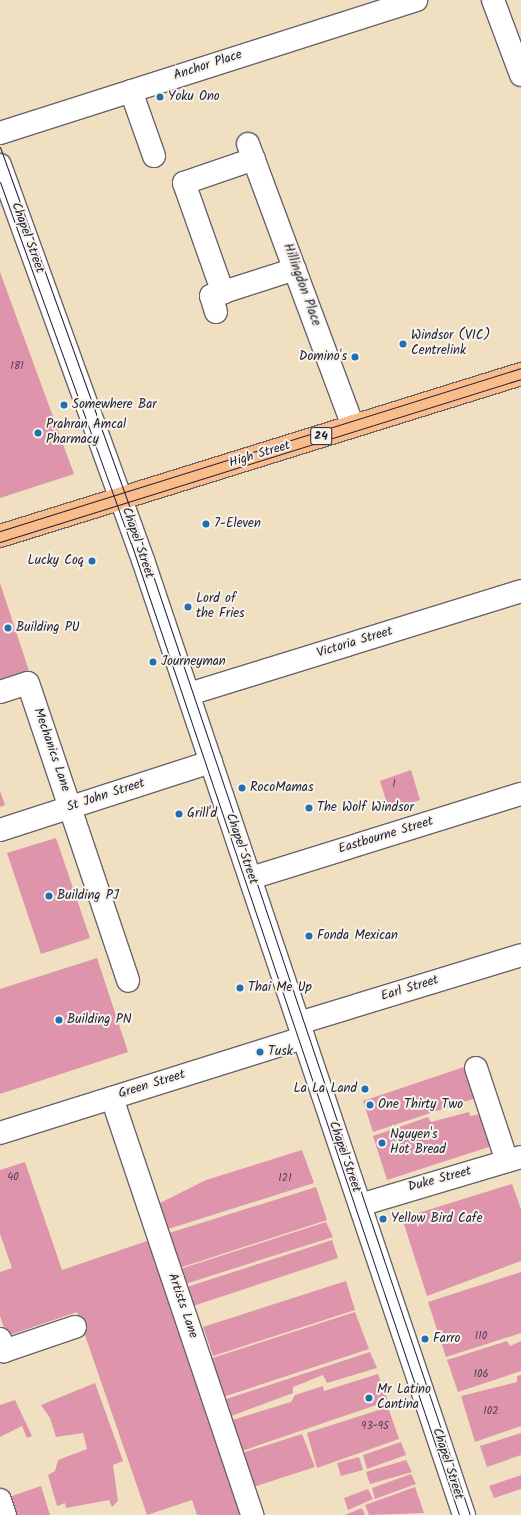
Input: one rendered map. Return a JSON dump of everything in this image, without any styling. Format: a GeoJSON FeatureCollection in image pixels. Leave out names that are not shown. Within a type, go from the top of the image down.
{"type":"FeatureCollection","features":[{"type":"Feature","properties":{"kind":"main road","name":"High Street"},"geometry":{"type":"LineString","coordinates":[[0,536],[521,374]]}},
{"type":"Feature","properties":{"kind":"street","name":"Anchor Place"},"geometry":{"type":"LineString","coordinates":[[0,133],[416,0]]}},
{"type":"Feature","properties":{"kind":"street"},"geometry":{"type":"LineString","coordinates":[[494,0],[521,75]]}},
{"type":"Feature","properties":{"kind":"street"},"geometry":{"type":"LineString","coordinates":[[130,91],[154,156]]}},
{"type":"Feature","properties":{"kind":"street","name":"Hillingdon Place"},"geometry":{"type":"LineString","coordinates":[[295,269],[219,302],[184,183],[251,151],[295,269],[353,426]]}},
{"type":"Feature","properties":{"kind":"street","name":"Chapel Street"},"geometry":{"type":"LineString","coordinates":[[0,165],[122,498],[464,1515]]}},
{"type":"Feature","properties":{"kind":"street","name":"Victoria Street"},"geometry":{"type":"LineString","coordinates":[[189,694],[521,591]]}},
{"type":"Feature","properties":{"kind":"street","name":"Mechanics Lane"},"geometry":{"type":"LineString","coordinates":[[0,692],[28,683],[128,981]]}},
{"type":"Feature","properties":{"kind":"street","name":"St John Street"},"geometry":{"type":"LineString","coordinates":[[0,830],[212,762]]}},
{"type":"Feature","properties":{"kind":"street","name":"Eastbourne Street"},"geometry":{"type":"LineString","coordinates":[[251,878],[521,794]]}},
{"type":"Feature","properties":{"kind":"street","name":"Earl Street"},"geometry":{"type":"LineString","coordinates":[[302,1031],[521,955]]}},
{"type":"Feature","properties":{"kind":"street","name":"Green Street"},"geometry":{"type":"LineString","coordinates":[[0,1133],[112,1098],[302,1031]]}},
{"type":"Feature","properties":{"kind":"street"},"geometry":{"type":"LineString","coordinates":[[476,1068],[516,1162]]}},
{"type":"Feature","properties":{"kind":"street","name":"Artists Lane"},"geometry":{"type":"LineString","coordinates":[[112,1098],[252,1515]]}},
{"type":"Feature","properties":{"kind":"street","name":"Duke Street"},"geometry":{"type":"LineString","coordinates":[[360,1205],[516,1162]]}},
{"type":"Feature","properties":{"kind":"street"},"geometry":{"type":"LineString","coordinates":[[0,1340],[4,1351],[76,1327]]}},
{"type":"Feature","properties":{"kind":"street"},"geometry":{"type":"LineString","coordinates":[[0,1500],[5,1515]]}},
{"type":"Feature","properties":{"kind":"building"},"geometry":{"type":"Polygon","coordinates":[[[0,272],[74,474],[0,498],[0,272]]]}},
{"type":"Feature","properties":{"kind":"building","name":"Building PU"},"geometry":{"type":"Polygon","coordinates":[[[0,583],[30,674],[0,684],[0,583]]]}},
{"type":"Feature","properties":{"kind":"building"},"geometry":{"type":"Polygon","coordinates":[[[411,770],[420,800],[389,810],[380,781],[411,770]]]}},
{"type":"Feature","properties":{"kind":"building"},"geometry":{"type":"Polygon","coordinates":[[[0,791],[5,805],[0,807],[0,791]]]}},
{"type":"Feature","properties":{"kind":"building","name":"Building PJ"},"geometry":{"type":"Polygon","coordinates":[[[56,838],[90,938],[41,954],[7,853],[56,838]]]}},
{"type":"Feature","properties":{"kind":"building","name":"Building PN"},"geometry":{"type":"Polygon","coordinates":[[[97,958],[128,1052],[0,1094],[0,989],[97,958]]]}},
{"type":"Feature","properties":{"kind":"building"},"geometry":{"type":"Polygon","coordinates":[[[467,1066],[479,1097],[373,1132],[363,1101],[467,1066]]]}},
{"type":"Feature","properties":{"kind":"building"},"geometry":{"type":"Polygon","coordinates":[[[469,1112],[470,1116],[487,1113],[495,1145],[387,1180],[373,1136],[428,1117],[431,1122],[469,1112]]]}},
{"type":"Feature","properties":{"kind":"building"},"geometry":{"type":"Polygon","coordinates":[[[302,1150],[314,1183],[165,1230],[156,1205],[206,1180],[302,1150]]]}},
{"type":"Feature","properties":{"kind":"building"},"geometry":{"type":"Polygon","coordinates":[[[25,1162],[62,1270],[150,1240],[245,1515],[197,1515],[192,1500],[147,1515],[77,1312],[7,1336],[0,1316],[0,1272],[12,1268],[0,1234],[0,1170],[25,1162]]]}},
{"type":"Feature","properties":{"kind":"building"},"geometry":{"type":"Polygon","coordinates":[[[512,1184],[521,1209],[521,1261],[427,1296],[402,1218],[512,1184]]]}},
{"type":"Feature","properties":{"kind":"building"},"geometry":{"type":"Polygon","coordinates":[[[316,1187],[327,1220],[176,1269],[166,1234],[316,1187]]]}},
{"type":"Feature","properties":{"kind":"building"},"geometry":{"type":"Polygon","coordinates":[[[326,1222],[333,1237],[182,1285],[177,1270],[326,1222]]]}},
{"type":"Feature","properties":{"kind":"building"},"geometry":{"type":"Polygon","coordinates":[[[332,1240],[338,1258],[190,1307],[184,1288],[332,1240]]]}},
{"type":"Feature","properties":{"kind":"building"},"geometry":{"type":"Polygon","coordinates":[[[521,1272],[521,1333],[446,1357],[428,1302],[521,1272]]]}},
{"type":"Feature","properties":{"kind":"building"},"geometry":{"type":"Polygon","coordinates":[[[346,1281],[355,1310],[213,1356],[203,1327],[346,1281]]]}},
{"type":"Feature","properties":{"kind":"building"},"geometry":{"type":"Polygon","coordinates":[[[355,1312],[369,1349],[220,1398],[206,1360],[355,1312]]]}},
{"type":"Feature","properties":{"kind":"building"},"geometry":{"type":"Polygon","coordinates":[[[507,1341],[510,1346],[521,1341],[521,1371],[458,1392],[447,1360],[507,1341]]]}},
{"type":"Feature","properties":{"kind":"building"},"geometry":{"type":"Polygon","coordinates":[[[370,1352],[377,1368],[327,1383],[323,1375],[293,1387],[293,1393],[226,1418],[220,1401],[370,1352]]]}},
{"type":"Feature","properties":{"kind":"building"},"geometry":{"type":"Polygon","coordinates":[[[378,1374],[388,1401],[239,1452],[229,1421],[291,1402],[295,1395],[323,1386],[324,1391],[378,1374]]]}},
{"type":"Feature","properties":{"kind":"building"},"geometry":{"type":"Polygon","coordinates":[[[521,1375],[521,1426],[475,1442],[461,1396],[517,1382],[517,1376],[521,1375]]]}},
{"type":"Feature","properties":{"kind":"building"},"geometry":{"type":"Polygon","coordinates":[[[95,1383],[123,1461],[113,1465],[118,1501],[112,1507],[109,1500],[66,1508],[65,1503],[57,1506],[48,1475],[55,1471],[58,1460],[87,1449],[83,1433],[56,1437],[50,1418],[41,1405],[95,1383]]]}},
{"type":"Feature","properties":{"kind":"building"},"geometry":{"type":"Polygon","coordinates":[[[15,1400],[32,1436],[27,1438],[22,1426],[0,1437],[0,1405],[15,1400]]]}},
{"type":"Feature","properties":{"kind":"building"},"geometry":{"type":"Polygon","coordinates":[[[388,1407],[399,1439],[317,1468],[307,1433],[388,1407]]]}},
{"type":"Feature","properties":{"kind":"building"},"geometry":{"type":"Polygon","coordinates":[[[521,1433],[521,1455],[487,1467],[480,1446],[521,1433]]]}},
{"type":"Feature","properties":{"kind":"building"},"geometry":{"type":"Polygon","coordinates":[[[302,1434],[315,1467],[250,1488],[239,1454],[302,1434]]]}},
{"type":"Feature","properties":{"kind":"building"},"geometry":{"type":"Polygon","coordinates":[[[401,1442],[406,1455],[367,1469],[363,1455],[401,1442]]]}},
{"type":"Feature","properties":{"kind":"building"},"geometry":{"type":"Polygon","coordinates":[[[359,1457],[363,1470],[341,1476],[337,1463],[359,1457]]]}},
{"type":"Feature","properties":{"kind":"building"},"geometry":{"type":"Polygon","coordinates":[[[406,1460],[412,1472],[370,1484],[366,1472],[406,1460]]]}},
{"type":"Feature","properties":{"kind":"building"},"geometry":{"type":"Polygon","coordinates":[[[411,1474],[416,1484],[375,1499],[372,1488],[411,1474]]]}},
{"type":"Feature","properties":{"kind":"building"},"geometry":{"type":"Polygon","coordinates":[[[521,1475],[521,1489],[494,1498],[489,1486],[521,1475]]]}},
{"type":"Feature","properties":{"kind":"building"},"geometry":{"type":"Polygon","coordinates":[[[41,1486],[50,1515],[11,1515],[6,1498],[41,1486]]]}},
{"type":"Feature","properties":{"kind":"building"},"geometry":{"type":"Polygon","coordinates":[[[415,1487],[424,1513],[369,1515],[365,1505],[415,1487]]]}},
{"type":"Feature","properties":{"kind":"building"},"geometry":{"type":"Polygon","coordinates":[[[368,1489],[373,1499],[348,1510],[344,1498],[368,1489]]]}},
{"type":"Feature","properties":{"kind":"building"},"geometry":{"type":"Polygon","coordinates":[[[362,1508],[365,1515],[345,1515],[362,1508]]]}},
{"type":"Feature","properties":{"kind":"tram line"},"geometry":{"type":"LineString","coordinates":[[0,147],[136,525],[470,1515]]}},
{"type":"Feature","properties":{"kind":"tram line"},"geometry":{"type":"LineString","coordinates":[[0,182],[131,543],[459,1515]]}},
{"type":"Feature","properties":{"kind":"tram line"},"geometry":{"type":"LineString","coordinates":[[0,531],[521,368]]}},
{"type":"Feature","properties":{"kind":"tram line"},"geometry":{"type":"LineString","coordinates":[[0,542],[521,379]]}},
{"type":"Feature","properties":{"kind":"place","name":"Yoku Ono"},"geometry":{"type":"Point","coordinates":[160,97]}},
{"type":"Feature","properties":{"kind":"place","name":"Windsor (VIC) Centrelink"},"geometry":{"type":"Point","coordinates":[403,344]}},
{"type":"Feature","properties":{"kind":"place","name":"Domino's"},"geometry":{"type":"Point","coordinates":[355,357]}},
{"type":"Feature","properties":{"kind":"place","name":"Somewhere Bar"},"geometry":{"type":"Point","coordinates":[64,405]}},
{"type":"Feature","properties":{"kind":"place","name":"Prahran Amcal Pharmacy"},"geometry":{"type":"Point","coordinates":[38,433]}},
{"type":"Feature","properties":{"kind":"place","name":"7-Eleven"},"geometry":{"type":"Point","coordinates":[206,524]}},
{"type":"Feature","properties":{"kind":"place","name":"Lucky Coq"},"geometry":{"type":"Point","coordinates":[92,561]}},
{"type":"Feature","properties":{"kind":"place","name":"Lord of the Fries"},"geometry":{"type":"Point","coordinates":[188,607]}},
{"type":"Feature","properties":{"kind":"place","name":"Building PU"},"geometry":{"type":"Point","coordinates":[8,628]}},
{"type":"Feature","properties":{"kind":"place","name":"Journeyman"},"geometry":{"type":"Point","coordinates":[153,662]}},
{"type":"Feature","properties":{"kind":"place","name":"RocoMamas"},"geometry":{"type":"Point","coordinates":[242,788]}},
{"type":"Feature","properties":{"kind":"place","name":"The Wolf Windsor"},"geometry":{"type":"Point","coordinates":[309,808]}},
{"type":"Feature","properties":{"kind":"place","name":"Grill'd"},"geometry":{"type":"Point","coordinates":[179,814]}},
{"type":"Feature","properties":{"kind":"place","name":"Building PJ"},"geometry":{"type":"Point","coordinates":[49,896]}},
{"type":"Feature","properties":{"kind":"place","name":"Fonda Mexican"},"geometry":{"type":"Point","coordinates":[309,936]}},
{"type":"Feature","properties":{"kind":"place","name":"Thai Me Up"},"geometry":{"type":"Point","coordinates":[240,988]}},
{"type":"Feature","properties":{"kind":"place","name":"Building PN"},"geometry":{"type":"Point","coordinates":[59,1020]}},
{"type":"Feature","properties":{"kind":"place","name":"Tusk"},"geometry":{"type":"Point","coordinates":[260,1052]}},
{"type":"Feature","properties":{"kind":"place","name":"La La Land"},"geometry":{"type":"Point","coordinates":[365,1089]}},
{"type":"Feature","properties":{"kind":"place","name":"One Thirty Two"},"geometry":{"type":"Point","coordinates":[370,1105]}},
{"type":"Feature","properties":{"kind":"place","name":"Nguyen's Hot Bread"},"geometry":{"type":"Point","coordinates":[382,1143]}},
{"type":"Feature","properties":{"kind":"place","name":"Yellow Bird Cafe"},"geometry":{"type":"Point","coordinates":[383,1219]}},
{"type":"Feature","properties":{"kind":"place","name":"Farro"},"geometry":{"type":"Point","coordinates":[425,1339]}},
{"type":"Feature","properties":{"kind":"place","name":"Mr Latino Cantina"},"geometry":{"type":"Point","coordinates":[369,1398]}}]}
